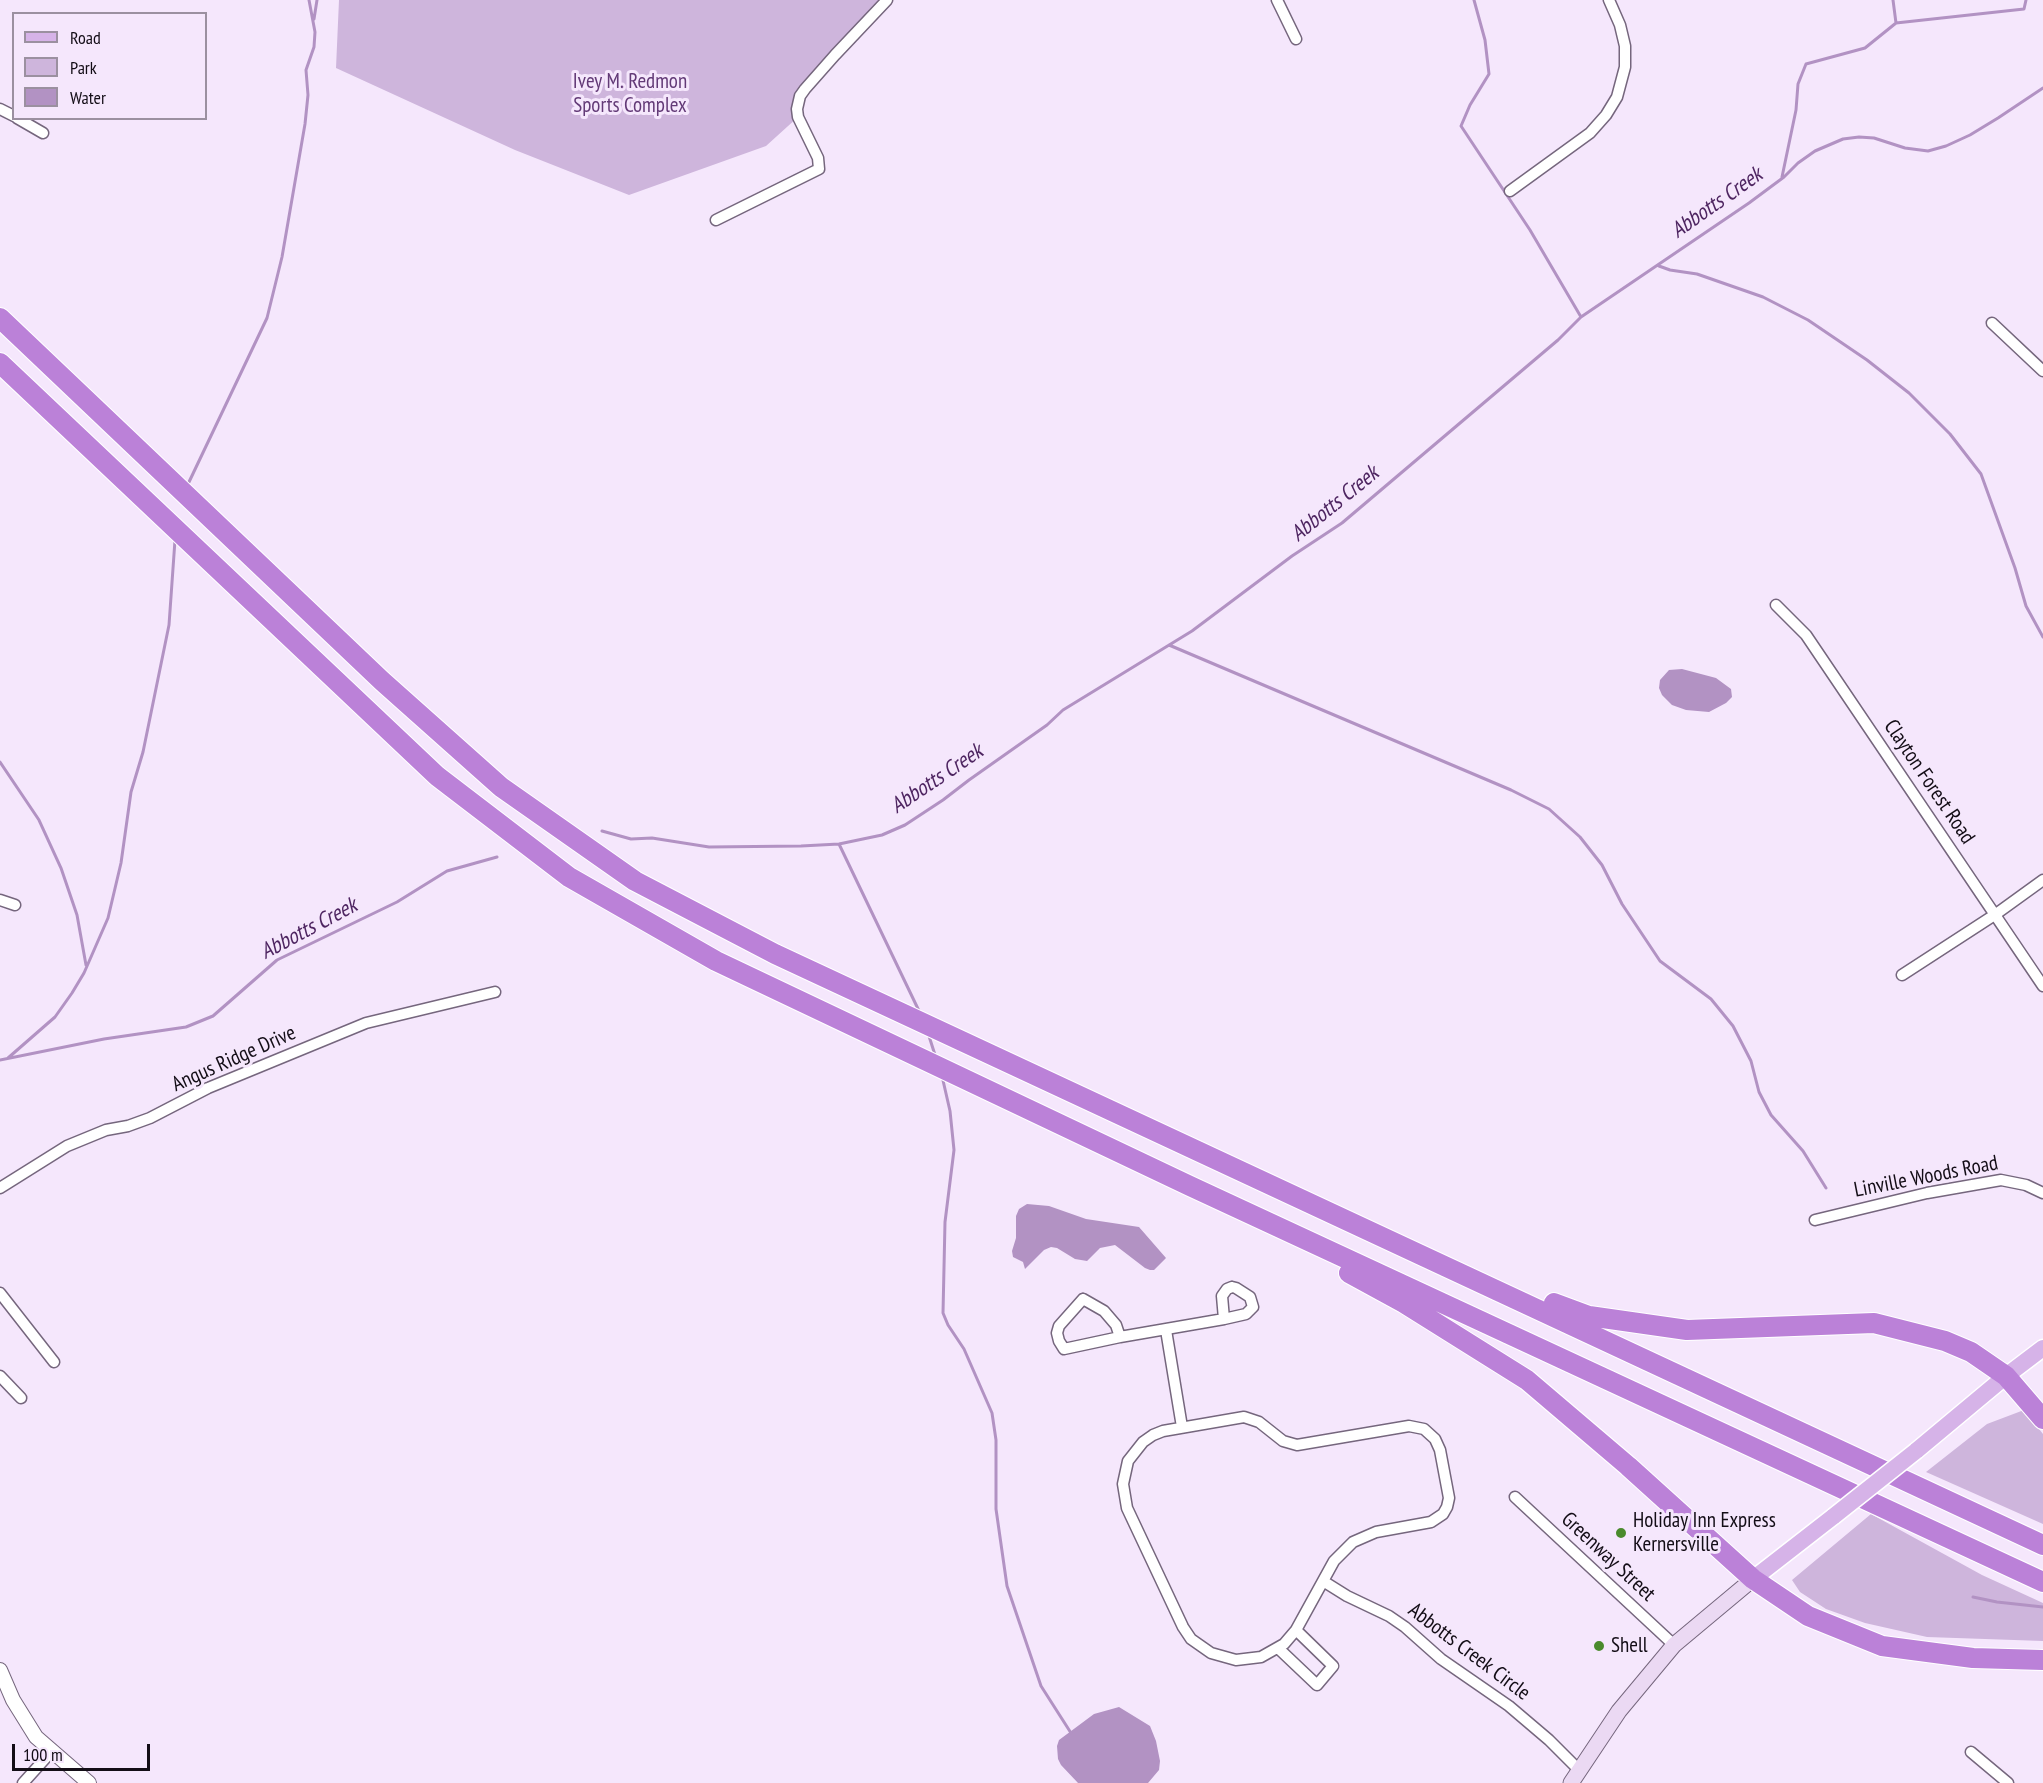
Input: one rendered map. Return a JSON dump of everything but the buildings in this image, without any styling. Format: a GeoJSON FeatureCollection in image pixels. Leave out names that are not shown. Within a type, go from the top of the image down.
{"type":"FeatureCollection","features":[{"type":"Feature","properties":{"kind":"highway"},"geometry":{"type":"LineString","coordinates":[[0,318],[382,681],[501,787],[635,881],[775,954],[1393,1240],[2043,1545]]}},
{"type":"Feature","properties":{"kind":"highway"},"geometry":{"type":"LineString","coordinates":[[0,363],[437,776],[569,877],[716,961],[1190,1186],[2043,1582]]}},
{"type":"Feature","properties":{"kind":"highway"},"geometry":{"type":"LineString","coordinates":[[1190,1186],[1404,1303],[1527,1380],[1628,1466],[1753,1579],[1808,1616],[1882,1646],[1973,1658],[2043,1660]]}},
{"type":"Feature","properties":{"kind":"highway"},"geometry":{"type":"LineString","coordinates":[[1393,1240],[1496,1283],[1589,1316],[1687,1330],[1874,1323],[1945,1341],[1971,1353],[2006,1376],[2043,1419]]}},
{"type":"Feature","properties":{"kind":"main road"},"geometry":{"type":"LineString","coordinates":[[1575,1777],[1619,1711],[1674,1646],[1753,1579],[2043,1348]]}},
{"type":"Feature","properties":{"kind":"street"},"geometry":{"type":"LineString","coordinates":[[716,220],[819,169],[818,158],[798,117],[800,96],[835,54],[887,0]]}},
{"type":"Feature","properties":{"kind":"street"},"geometry":{"type":"LineString","coordinates":[[1277,0],[1296,39]]}},
{"type":"Feature","properties":{"kind":"street"},"geometry":{"type":"LineString","coordinates":[[1510,191],[1590,133],[1606,115],[1617,97],[1625,67],[1625,46],[1620,26],[1609,0]]}},
{"type":"Feature","properties":{"kind":"street"},"geometry":{"type":"LineString","coordinates":[[20,120],[43,133]]}},
{"type":"Feature","properties":{"kind":"street"},"geometry":{"type":"LineString","coordinates":[[1992,323],[2043,371]]}},
{"type":"Feature","properties":{"kind":"street","name":"Clayton Forest Road"},"geometry":{"type":"LineString","coordinates":[[1776,605],[1806,635],[2043,986]]}},
{"type":"Feature","properties":{"kind":"street"},"geometry":{"type":"LineString","coordinates":[[1902,975],[1996,914],[2043,880]]}},
{"type":"Feature","properties":{"kind":"street"},"geometry":{"type":"LineString","coordinates":[[0,900],[15,905]]}},
{"type":"Feature","properties":{"kind":"street","name":"Angus Ridge Drive"},"geometry":{"type":"LineString","coordinates":[[0,1188],[67,1146],[106,1130],[128,1126],[150,1118],[208,1088],[366,1023],[495,992]]}},
{"type":"Feature","properties":{"kind":"street","name":"Linville Woods Road"},"geometry":{"type":"LineString","coordinates":[[1815,1220],[1927,1193],[2001,1180],[2026,1185],[2043,1193]]}},
{"type":"Feature","properties":{"kind":"street"},"geometry":{"type":"LineString","coordinates":[[0,1293],[54,1362]]}},
{"type":"Feature","properties":{"kind":"street"},"geometry":{"type":"LineString","coordinates":[[1120,1336],[1116,1325],[1104,1311],[1083,1299],[1065,1317],[1057,1333],[1064,1348],[1120,1336],[1224,1319]]}},
{"type":"Feature","properties":{"kind":"street"},"geometry":{"type":"LineString","coordinates":[[1166,1330],[1182,1427]]}},
{"type":"Feature","properties":{"kind":"street"},"geometry":{"type":"LineString","coordinates":[[0,1376],[21,1398]]}},
{"type":"Feature","properties":{"kind":"street"},"geometry":{"type":"LineString","coordinates":[[1244,1418],[1259,1422],[1282,1441],[1297,1445],[1409,1426],[1424,1429],[1436,1439],[1440,1450],[1449,1498],[1447,1507],[1443,1514],[1431,1522],[1376,1532],[1353,1542],[1334,1561],[1296,1630],[1278,1648],[1260,1657],[1236,1660],[1223,1658],[1200,1646],[1183,1627],[1128,1508],[1123,1484],[1128,1461],[1135,1450],[1153,1435],[1182,1427],[1244,1418]]}},
{"type":"Feature","properties":{"kind":"street","name":"Greenway Street"},"geometry":{"type":"LineString","coordinates":[[1515,1497],[1674,1646]]}},
{"type":"Feature","properties":{"kind":"street","name":"Abbotts Creek Circle"},"geometry":{"type":"LineString","coordinates":[[1323,1581],[1347,1596],[1389,1616],[1442,1659],[1509,1706],[1550,1740],[1575,1777]]}},
{"type":"Feature","properties":{"kind":"street"},"geometry":{"type":"LineString","coordinates":[[1278,1648],[1317,1685],[1334,1666],[1296,1630]]}},
{"type":"Feature","properties":{"kind":"street"},"geometry":{"type":"LineString","coordinates":[[0,1670],[13,1700],[36,1737],[89,1783]]}},
{"type":"Feature","properties":{"kind":"street"},"geometry":{"type":"LineString","coordinates":[[23,1783],[52,1751]]}},
{"type":"Feature","properties":{"kind":"street"},"geometry":{"type":"LineString","coordinates":[[1971,1752],[2008,1783]]}},
{"type":"Feature","properties":{"kind":"green space","name":"Ivey M. Redmon Sports Complex"},"geometry":{"type":"Polygon","coordinates":[[[339,0],[887,0],[805,89],[798,117],[766,146],[629,195],[515,150],[336,68],[339,0]]]}},
{"type":"Feature","properties":{"kind":"green space"},"geometry":{"type":"Polygon","coordinates":[[[2024,1410],[2043,1434],[2043,1524],[1926,1472],[1987,1424],[2024,1410]]]}},
{"type":"Feature","properties":{"kind":"green space"},"geometry":{"type":"Polygon","coordinates":[[[1871,1514],[1982,1575],[2043,1603],[2043,1641],[1927,1637],[1865,1623],[1826,1609],[1800,1592],[1792,1580],[1871,1514]]]}},
{"type":"Feature","properties":{"kind":"water"},"geometry":{"type":"Polygon","coordinates":[[[1682,669],[1716,678],[1731,689],[1732,697],[1709,712],[1686,710],[1672,705],[1662,695],[1659,688],[1660,680],[1669,670],[1682,669]]]}},
{"type":"Feature","properties":{"kind":"water"},"geometry":{"type":"Polygon","coordinates":[[[1027,1204],[1049,1206],[1086,1219],[1139,1227],[1166,1258],[1154,1270],[1150,1270],[1115,1245],[1100,1248],[1087,1261],[1075,1259],[1051,1247],[1044,1250],[1025,1269],[1023,1262],[1013,1257],[1012,1251],[1016,1238],[1016,1216],[1019,1209],[1027,1204]]]}},
{"type":"Feature","properties":{"kind":"water"},"geometry":{"type":"Polygon","coordinates":[[[1119,1707],[1150,1726],[1156,1741],[1160,1761],[1159,1770],[1148,1783],[1078,1783],[1058,1759],[1059,1740],[1094,1714],[1119,1707]]]}},
{"type":"Feature","properties":{"kind":"waterway"},"geometry":{"type":"LineString","coordinates":[[189,482],[267,318],[282,257],[305,124],[308,95],[306,70],[314,47],[315,32],[309,0]]}},
{"type":"Feature","properties":{"kind":"waterway"},"geometry":{"type":"LineString","coordinates":[[314,19],[317,0]]}},
{"type":"Feature","properties":{"kind":"waterway"},"geometry":{"type":"LineString","coordinates":[[1474,0],[1485,40],[1489,74],[1470,105],[1461,126],[1530,230],[1581,317]]}},
{"type":"Feature","properties":{"kind":"waterway"},"geometry":{"type":"LineString","coordinates":[[1893,0],[1896,23]]}},
{"type":"Feature","properties":{"kind":"waterway"},"geometry":{"type":"LineString","coordinates":[[1782,177],[1796,110],[1798,84],[1806,64],[1865,48],[1896,23],[2024,9],[2026,0]]}},
{"type":"Feature","properties":{"kind":"waterway","name":"Abbotts Creek"},"geometry":{"type":"LineString","coordinates":[[602,831],[631,839],[652,838],[709,847],[801,846],[839,844],[882,835],[905,825],[1047,725],[1063,710],[1192,631],[1292,556],[1342,523],[1558,340],[1581,317],[1749,203],[1815,151],[1843,139],[1859,137],[1874,138],[1905,148],[1928,151],[1970,135],[2043,88]]}},
{"type":"Feature","properties":{"kind":"waterway"},"geometry":{"type":"LineString","coordinates":[[1659,266],[1697,274],[1763,297],[1808,320],[1867,360],[1909,393],[1950,434],[1981,474],[2015,568],[2026,606],[2043,637]]}},
{"type":"Feature","properties":{"kind":"waterway"},"geometry":{"type":"LineString","coordinates":[[8,1058],[55,1017],[84,973],[108,918],[121,863],[131,792],[143,752],[169,625],[175,540]]}},
{"type":"Feature","properties":{"kind":"waterway"},"geometry":{"type":"LineString","coordinates":[[1169,645],[1511,790],[1549,809],[1580,837],[1602,865],[1622,904],[1660,961],[1711,999],[1733,1026],[1751,1061],[1759,1092],[1771,1115],[1803,1151],[1826,1188]]}},
{"type":"Feature","properties":{"kind":"waterway"},"geometry":{"type":"LineString","coordinates":[[0,762],[39,820],[61,868],[77,915],[86,965]]}},
{"type":"Feature","properties":{"kind":"waterway"},"geometry":{"type":"LineString","coordinates":[[839,844],[920,1013]]}},
{"type":"Feature","properties":{"kind":"waterway","name":"Abbotts Creek"},"geometry":{"type":"LineString","coordinates":[[0,1060],[104,1039],[186,1027],[213,1016],[277,960],[397,902],[447,871],[497,857]]}},
{"type":"Feature","properties":{"kind":"waterway"},"geometry":{"type":"LineString","coordinates":[[928,1033],[936,1058]]}},
{"type":"Feature","properties":{"kind":"waterway"},"geometry":{"type":"LineString","coordinates":[[942,1076],[950,1111],[954,1150],[945,1222],[943,1313],[964,1349],[992,1413],[996,1440],[996,1509],[1007,1586],[1041,1686],[1071,1733]]}},
{"type":"Feature","properties":{"kind":"waterway"},"geometry":{"type":"LineString","coordinates":[[1973,1597],[2043,1607]]}},
{"type":"Feature","properties":{"kind":"place","name":"Holiday Inn Express Kernersville"},"geometry":{"type":"Point","coordinates":[1621,1533]}},
{"type":"Feature","properties":{"kind":"place","name":"Shell"},"geometry":{"type":"Point","coordinates":[1599,1646]}}]}
